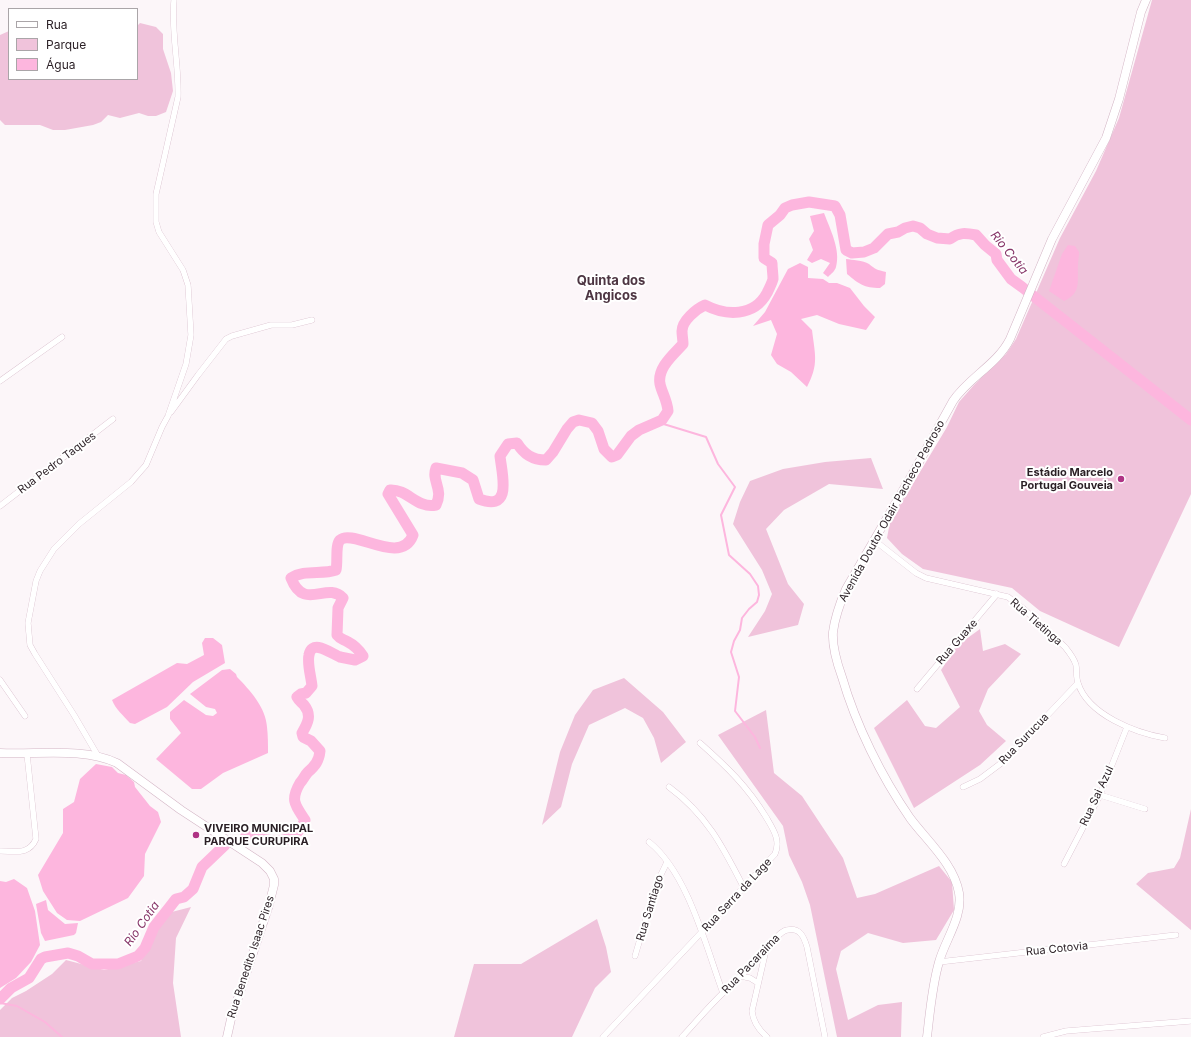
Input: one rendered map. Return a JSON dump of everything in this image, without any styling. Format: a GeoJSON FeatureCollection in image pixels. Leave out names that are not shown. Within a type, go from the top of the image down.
{"type":"FeatureCollection","features":[{"type":"Feature","properties":{"kind":"main road","name":"Avenida Doutor Odair Pacheco Pedroso"},"geometry":{"type":"LineString","coordinates":[[926,1037],[939,962],[958,912],[959,894],[956,882],[939,853],[899,801],[879,766],[849,701],[837,662],[834,646],[833,634],[838,607],[846,589],[953,401],[960,391],[990,365],[1006,348],[1052,239],[1106,138],[1141,12],[1146,0]]}},
{"type":"Feature","properties":{"kind":"main road","name":"Rua Benedito Isaac Pires"},"geometry":{"type":"LineString","coordinates":[[0,753],[62,754],[107,758],[117,763],[181,810],[262,863],[270,871],[274,879],[274,885],[270,905],[231,1019],[227,1037]]}},
{"type":"Feature","properties":{"kind":"street"},"geometry":{"type":"LineString","coordinates":[[168,416],[186,364],[190,335],[188,285],[183,270],[159,232],[155,210],[156,194],[178,97],[174,35],[174,0]]}},
{"type":"Feature","properties":{"kind":"street"},"geometry":{"type":"LineString","coordinates":[[98,756],[74,715],[34,654],[30,645],[28,623],[36,581],[45,562],[54,549],[79,524],[140,474],[146,465],[168,416],[226,339],[271,325],[292,325],[312,320]]}},
{"type":"Feature","properties":{"kind":"street"},"geometry":{"type":"LineString","coordinates":[[0,381],[62,337]]}},
{"type":"Feature","properties":{"kind":"street","name":"Rua Pedro Taques"},"geometry":{"type":"LineString","coordinates":[[0,506],[113,419]]}},
{"type":"Feature","properties":{"kind":"street","name":"Rua Tietinga"},"geometry":{"type":"LineString","coordinates":[[874,540],[909,568],[926,578],[997,594],[1014,600],[1071,654],[1075,664],[1078,683],[1086,698],[1092,705],[1108,717],[1127,727],[1148,735],[1165,738]]}},
{"type":"Feature","properties":{"kind":"street","name":"Rua Guaxe"},"geometry":{"type":"LineString","coordinates":[[917,689],[997,594]]}},
{"type":"Feature","properties":{"kind":"street"},"geometry":{"type":"LineString","coordinates":[[0,680],[25,716]]}},
{"type":"Feature","properties":{"kind":"street","name":"Rua Surucua"},"geometry":{"type":"LineString","coordinates":[[963,787],[980,779],[1004,760],[1078,683]]}},
{"type":"Feature","properties":{"kind":"street","name":"Rua Sai Azul"},"geometry":{"type":"LineString","coordinates":[[1064,864],[1100,795],[1127,727]]}},
{"type":"Feature","properties":{"kind":"street","name":"Rua Serra da Lage"},"geometry":{"type":"LineString","coordinates":[[603,1037],[744,888],[775,854],[778,848],[776,836],[757,802],[743,784],[700,743]]}},
{"type":"Feature","properties":{"kind":"street"},"geometry":{"type":"LineString","coordinates":[[1,851],[27,850],[33,846],[36,839],[28,754]]}},
{"type":"Feature","properties":{"kind":"street"},"geometry":{"type":"LineString","coordinates":[[669,787],[690,804],[710,826],[744,888]]}},
{"type":"Feature","properties":{"kind":"street"},"geometry":{"type":"LineString","coordinates":[[1100,795],[1145,809]]}},
{"type":"Feature","properties":{"kind":"street"},"geometry":{"type":"LineString","coordinates":[[649,842],[667,862],[690,902],[702,931],[723,993]]}},
{"type":"Feature","properties":{"kind":"street","name":"Rua Santiago"},"geometry":{"type":"LineString","coordinates":[[636,956],[656,885],[667,862]]}},
{"type":"Feature","properties":{"kind":"street","name":"Rua Pacaraima"},"geometry":{"type":"LineString","coordinates":[[682,1037],[781,933],[785,930],[794,929],[803,935],[807,947],[825,1037]]}},
{"type":"Feature","properties":{"kind":"street","name":"Rua Cotovia"},"geometry":{"type":"LineString","coordinates":[[939,962],[1176,935]]}},
{"type":"Feature","properties":{"kind":"street"},"geometry":{"type":"LineString","coordinates":[[766,950],[752,1004],[752,1017],[767,1037]]}},
{"type":"Feature","properties":{"kind":"street"},"geometry":{"type":"LineString","coordinates":[[740,976],[750,978],[758,983]]}},
{"type":"Feature","properties":{"kind":"street"},"geometry":{"type":"LineString","coordinates":[[1043,1037],[1066,1031],[1191,1021]]}},
{"type":"Feature","properties":{"kind":"green space"},"geometry":{"type":"Polygon","coordinates":[[[1152,0],[1191,0],[1191,494],[1119,647],[1040,611],[1012,588],[923,569],[902,554],[887,538],[890,522],[947,427],[959,402],[1006,354],[1016,339],[1060,238],[1096,171],[1119,118],[1152,0]]]}},
{"type":"Feature","properties":{"kind":"green space"},"geometry":{"type":"Polygon","coordinates":[[[140,23],[156,27],[163,34],[163,49],[171,73],[173,91],[166,112],[156,116],[148,116],[139,113],[120,118],[108,115],[101,122],[93,125],[65,130],[53,130],[40,125],[5,125],[0,120],[0,35],[8,31],[8,80],[138,80],[138,25],[140,23]]]}},
{"type":"Feature","properties":{"kind":"green space"},"geometry":{"type":"Polygon","coordinates":[[[871,458],[883,489],[829,484],[784,510],[766,529],[788,584],[804,604],[798,625],[748,637],[765,611],[772,594],[762,570],[733,524],[740,502],[750,481],[783,469],[825,462],[871,458]]]}},
{"type":"Feature","properties":{"kind":"green space"},"geometry":{"type":"Polygon","coordinates":[[[980,629],[983,651],[1005,644],[1021,654],[988,689],[979,711],[987,725],[1006,741],[980,765],[914,808],[874,728],[907,700],[925,726],[936,728],[960,707],[941,670],[958,645],[980,629]]]}},
{"type":"Feature","properties":{"kind":"green space"},"geometry":{"type":"Polygon","coordinates":[[[624,678],[663,712],[686,742],[661,763],[654,738],[643,718],[625,708],[589,725],[572,764],[561,807],[542,825],[560,752],[575,715],[593,690],[624,678]]]}},
{"type":"Feature","properties":{"kind":"green space"},"geometry":{"type":"Polygon","coordinates":[[[766,710],[774,773],[802,796],[843,858],[857,898],[875,894],[939,866],[952,882],[954,910],[936,940],[903,943],[868,933],[841,951],[836,969],[848,1020],[878,1005],[902,1002],[901,1037],[837,1037],[810,905],[802,882],[789,855],[783,826],[718,735],[766,710]]]}},
{"type":"Feature","properties":{"kind":"green space"},"geometry":{"type":"Polygon","coordinates":[[[1191,809],[1191,930],[1136,884],[1148,873],[1174,868],[1180,858],[1191,809]]]}},
{"type":"Feature","properties":{"kind":"green space"},"geometry":{"type":"Polygon","coordinates":[[[191,907],[176,938],[173,983],[181,1037],[0,1037],[0,1010],[12,998],[26,991],[52,974],[66,960],[104,970],[141,961],[164,914],[191,907]]]}},
{"type":"Feature","properties":{"kind":"green space"},"geometry":{"type":"Polygon","coordinates":[[[597,919],[606,947],[611,972],[595,988],[572,1037],[454,1037],[474,964],[521,964],[597,919]]]}},
{"type":"Feature","properties":{"kind":"water"},"geometry":{"type":"Polygon","coordinates":[[[824,213],[834,240],[837,254],[835,268],[828,277],[823,273],[830,263],[821,259],[812,263],[807,260],[813,250],[809,239],[814,231],[810,216],[824,213]]]}},
{"type":"Feature","properties":{"kind":"water"},"geometry":{"type":"Polygon","coordinates":[[[1068,245],[1075,246],[1079,252],[1078,281],[1074,294],[1064,301],[1049,291],[1062,254],[1068,245]]]}},
{"type":"Feature","properties":{"kind":"water"},"geometry":{"type":"Polygon","coordinates":[[[846,259],[858,260],[886,272],[885,284],[880,288],[874,288],[858,283],[847,274],[846,259]]]}},
{"type":"Feature","properties":{"kind":"water"},"geometry":{"type":"Polygon","coordinates":[[[800,263],[808,267],[808,278],[823,279],[829,283],[837,283],[850,288],[875,317],[866,330],[839,324],[817,315],[801,319],[812,330],[815,353],[815,365],[807,387],[791,372],[777,364],[771,355],[777,334],[771,320],[753,326],[765,312],[788,269],[800,263]]]}},
{"type":"Feature","properties":{"kind":"water"},"geometry":{"type":"Polygon","coordinates":[[[205,638],[213,638],[222,645],[225,663],[193,682],[167,707],[135,724],[130,723],[118,710],[112,700],[177,663],[187,664],[204,655],[202,643],[205,638]]]}},
{"type":"Feature","properties":{"kind":"water"},"geometry":{"type":"Polygon","coordinates":[[[230,669],[236,674],[252,694],[264,713],[268,737],[268,753],[223,773],[201,789],[192,789],[156,759],[181,733],[170,719],[170,712],[184,700],[206,715],[213,716],[217,713],[215,709],[206,707],[190,694],[222,670],[230,669]]]}},
{"type":"Feature","properties":{"kind":"water"},"geometry":{"type":"Polygon","coordinates":[[[96,764],[112,767],[118,773],[126,775],[134,782],[135,787],[150,806],[158,812],[161,822],[145,854],[144,876],[128,898],[80,921],[67,920],[57,913],[43,891],[38,875],[63,833],[63,809],[74,802],[80,779],[96,764]]]}},
{"type":"Feature","properties":{"kind":"water"},"geometry":{"type":"Polygon","coordinates":[[[14,879],[27,888],[35,911],[40,945],[31,962],[16,978],[0,988],[0,881],[6,882],[14,879]]]}},
{"type":"Feature","properties":{"kind":"water"},"geometry":{"type":"Polygon","coordinates":[[[46,900],[48,910],[65,924],[78,923],[76,933],[74,935],[45,941],[41,933],[36,904],[46,900]]]}},
{"type":"Feature","properties":{"kind":"waterway","name":"Rio Cotia"},"geometry":{"type":"LineString","coordinates":[[246,835],[264,840],[280,841],[294,835],[300,829],[305,820],[296,806],[295,794],[300,783],[307,773],[313,768],[319,758],[320,751],[311,741],[303,737],[302,733],[308,719],[308,712],[297,697],[306,693],[312,686],[308,662],[311,650],[318,647],[323,648],[340,657],[355,660],[363,656],[354,646],[337,635],[338,608],[343,598],[330,592],[309,595],[302,593],[296,588],[291,578],[296,575],[307,573],[336,570],[338,542],[346,538],[398,548],[407,544],[413,535],[388,494],[390,490],[402,492],[423,504],[436,505],[439,494],[435,477],[436,468],[462,473],[473,480],[479,499],[490,502],[497,500],[501,496],[503,490],[500,456],[508,444],[517,443],[529,456],[546,460],[553,452],[567,429],[573,422],[579,420],[592,423],[598,431],[604,449],[612,457],[617,455],[631,436],[639,430],[662,420],[668,411],[667,403],[660,384],[661,373],[663,367],[683,344],[682,331],[684,323],[687,319],[705,305],[713,309],[730,312],[747,310],[755,307],[767,293],[773,279],[772,263],[764,258],[764,244],[768,225],[780,215],[785,208],[792,205],[809,202],[835,206],[840,215],[846,250],[852,253],[864,252],[874,248],[888,234],[913,226],[920,228],[927,234],[937,238],[950,239],[956,235],[976,235],[996,254],[997,260],[1011,279],[1191,420]]}},
{"type":"Feature","properties":{"kind":"waterway"},"geometry":{"type":"LineString","coordinates":[[657,422],[706,437],[718,464],[735,487],[721,515],[729,555],[750,574],[758,586],[759,595],[757,602],[742,618],[740,630],[734,641],[731,652],[739,677],[735,711],[755,737],[760,748]]}},
{"type":"Feature","properties":{"kind":"waterway","name":"Rio Cotia"},"geometry":{"type":"LineString","coordinates":[[0,999],[11,988],[29,978],[41,959],[45,957],[68,953],[78,956],[92,964],[118,964],[138,956],[145,948],[154,927],[176,899],[184,897],[193,889],[202,867],[225,845]]}},
{"type":"Feature","properties":{"kind":"waterway"},"geometry":{"type":"LineString","coordinates":[[0,1003],[17,1006],[45,1022],[62,1037]]}},
{"type":"Feature","properties":{"kind":"place","name":"Estádio Marcelo Portugal Gouveia"},"geometry":{"type":"Point","coordinates":[1121,479]}},
{"type":"Feature","properties":{"kind":"place","name":"VIVEIRO MUNICIPAL PARQUE CURUPIRA"},"geometry":{"type":"Point","coordinates":[196,835]}},
{"type":"Feature","properties":{"kind":"district","name":"Quinta dos Angicos"},"geometry":{"type":"Point","coordinates":[611,288]}}]}
